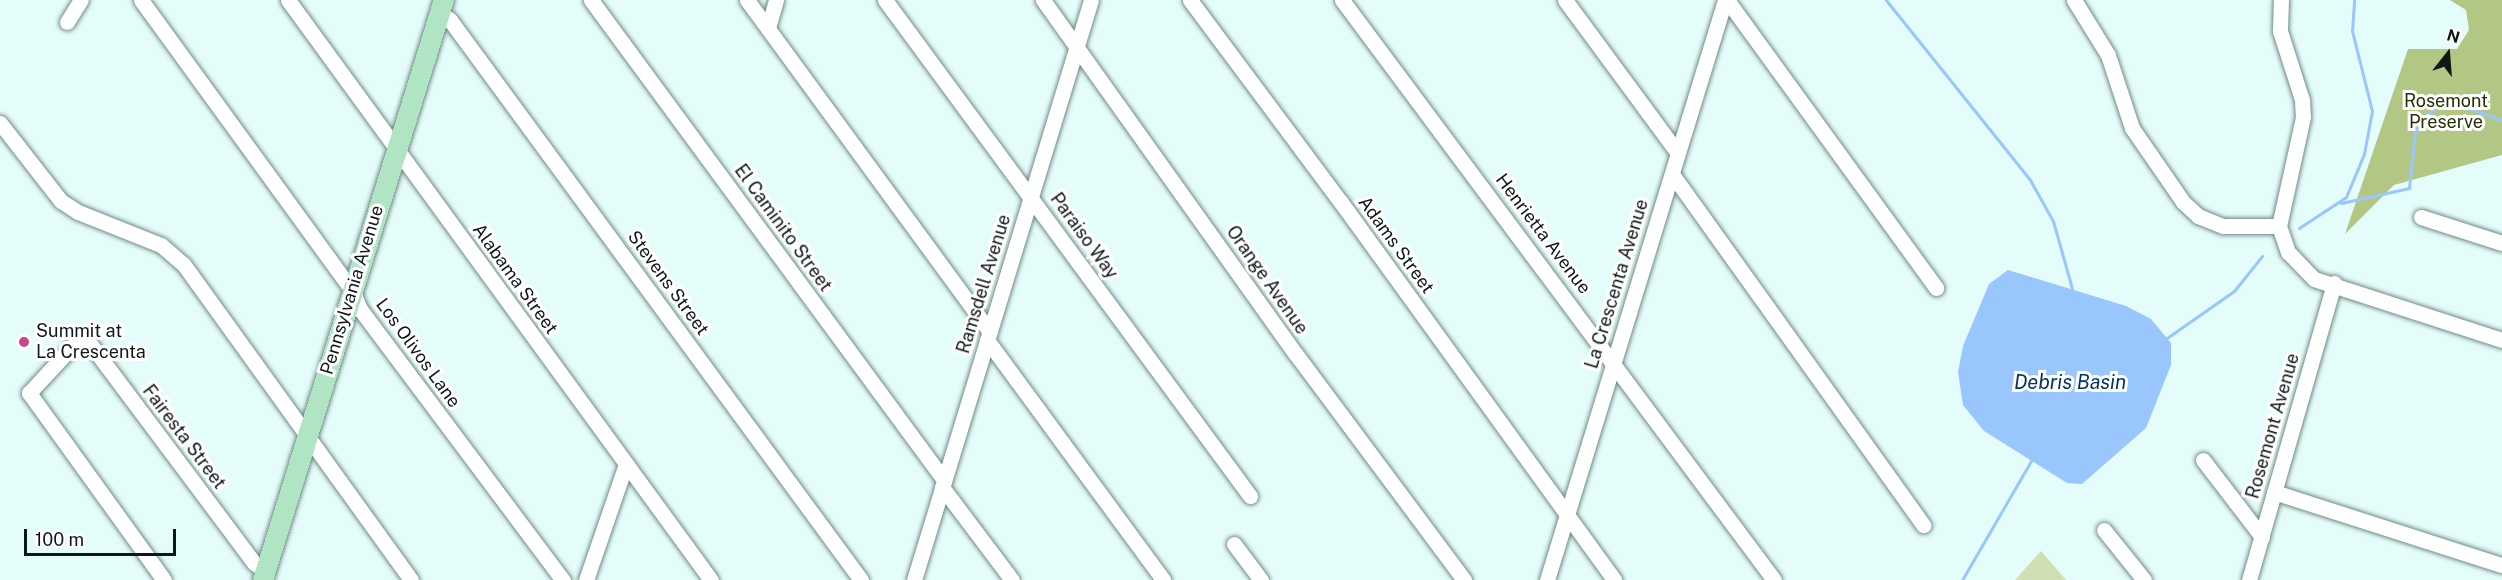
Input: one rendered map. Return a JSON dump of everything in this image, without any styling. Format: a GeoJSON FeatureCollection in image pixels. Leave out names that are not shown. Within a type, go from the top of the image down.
{"type":"FeatureCollection","features":[{"type":"Feature","properties":{"kind":"main road","name":"Pennsylvania Avenue"},"geometry":{"type":"LineString","coordinates":[[265,575],[442,6]]}},
{"type":"Feature","properties":{"kind":"street"},"geometry":{"type":"LineString","coordinates":[[67,22],[81,0]]}},
{"type":"Feature","properties":{"kind":"street","name":"Los Olivos Lane"},"geometry":{"type":"LineString","coordinates":[[141,0],[352,290],[360,309],[563,580]]}},
{"type":"Feature","properties":{"kind":"street","name":"Alabama Street"},"geometry":{"type":"LineString","coordinates":[[288,0],[711,580]]}},
{"type":"Feature","properties":{"kind":"street","name":"El Caminito Street"},"geometry":{"type":"LineString","coordinates":[[591,0],[1012,580]]}},
{"type":"Feature","properties":{"kind":"street"},"geometry":{"type":"LineString","coordinates":[[747,0],[1163,580]]}},
{"type":"Feature","properties":{"kind":"street"},"geometry":{"type":"LineString","coordinates":[[768,28],[776,0]]}},
{"type":"Feature","properties":{"kind":"street","name":"Paraiso Way"},"geometry":{"type":"LineString","coordinates":[[885,0],[1250,496]]}},
{"type":"Feature","properties":{"kind":"street","name":"Orange Avenue"},"geometry":{"type":"LineString","coordinates":[[1042,0],[1295,353],[1464,580]]}},
{"type":"Feature","properties":{"kind":"street","name":"Ramsdell Avenue"},"geometry":{"type":"LineString","coordinates":[[914,580],[1091,0]]}},
{"type":"Feature","properties":{"kind":"street","name":"Adams Street"},"geometry":{"type":"LineString","coordinates":[[1190,0],[1340,201],[1614,580]]}},
{"type":"Feature","properties":{"kind":"street","name":"Henrietta Avenue"},"geometry":{"type":"LineString","coordinates":[[1342,0],[1614,361],[1774,580]]}},
{"type":"Feature","properties":{"kind":"street"},"geometry":{"type":"LineString","coordinates":[[1564,0],[1678,153]]}},
{"type":"Feature","properties":{"kind":"street"},"geometry":{"type":"LineString","coordinates":[[1726,0],[1936,288]]}},
{"type":"Feature","properties":{"kind":"street","name":"La Crescenta Avenue"},"geometry":{"type":"LineString","coordinates":[[1547,580],[1726,0]]}},
{"type":"Feature","properties":{"kind":"street"},"geometry":{"type":"LineString","coordinates":[[2073,0],[2108,55],[2132,128],[2183,202],[2198,216],[2223,226],[2279,226]]}},
{"type":"Feature","properties":{"kind":"street"},"geometry":{"type":"LineString","coordinates":[[2281,0],[2280,31],[2302,100],[2303,117],[2279,226],[2296,264],[2314,279],[2334,283],[2502,340]]}},
{"type":"Feature","properties":{"kind":"street","name":"Stevens Street"},"geometry":{"type":"LineString","coordinates":[[442,6],[861,580]]}},
{"type":"Feature","properties":{"kind":"street"},"geometry":{"type":"LineString","coordinates":[[0,123],[61,201],[78,212],[161,246],[184,265],[308,433],[316,452],[411,580]]}},
{"type":"Feature","properties":{"kind":"street"},"geometry":{"type":"LineString","coordinates":[[1672,174],[1923,525]]}},
{"type":"Feature","properties":{"kind":"street"},"geometry":{"type":"LineString","coordinates":[[2421,218],[2502,243]]}},
{"type":"Feature","properties":{"kind":"street","name":"Rosemont Avenue"},"geometry":{"type":"LineString","coordinates":[[2249,580],[2334,283]]}},
{"type":"Feature","properties":{"kind":"street","name":"Fairesta Street"},"geometry":{"type":"LineString","coordinates":[[164,580],[29,393],[76,342],[92,345],[265,575]]}},
{"type":"Feature","properties":{"kind":"street"},"geometry":{"type":"LineString","coordinates":[[2202,460],[2262,537]]}},
{"type":"Feature","properties":{"kind":"street"},"geometry":{"type":"LineString","coordinates":[[586,580],[626,464]]}},
{"type":"Feature","properties":{"kind":"street"},"geometry":{"type":"LineString","coordinates":[[2274,492],[2502,565]]}},
{"type":"Feature","properties":{"kind":"street"},"geometry":{"type":"LineString","coordinates":[[2104,530],[2144,580]]}},
{"type":"Feature","properties":{"kind":"street"},"geometry":{"type":"LineString","coordinates":[[1234,544],[1261,580]]}},
{"type":"Feature","properties":{"kind":"green space","name":"Rosemont Preserve"},"geometry":{"type":"Polygon","coordinates":[[[2450,0],[2502,0],[2502,155],[2394,185],[2345,234],[2408,49],[2457,49],[2469,30],[2466,10],[2450,0]]]}},
{"type":"Feature","properties":{"kind":"green space"},"geometry":{"type":"Polygon","coordinates":[[[2041,551],[2066,580],[2015,580],[2041,551]]]}},
{"type":"Feature","properties":{"kind":"water","name":"Debris Basin"},"geometry":{"type":"Polygon","coordinates":[[[2008,270],[2126,306],[2151,319],[2171,343],[2171,365],[2146,428],[2082,484],[2067,483],[1984,431],[1963,405],[1958,372],[1963,346],[1989,284],[2008,270]]]}},
{"type":"Feature","properties":{"kind":"waterway"},"geometry":{"type":"LineString","coordinates":[[1886,0],[2030,180],[2053,221],[2073,292]]}},
{"type":"Feature","properties":{"kind":"waterway"},"geometry":{"type":"LineString","coordinates":[[2299,228],[2346,197],[2364,154],[2372,111],[2352,31],[2354,0]]}},
{"type":"Feature","properties":{"kind":"waterway"},"geometry":{"type":"LineString","coordinates":[[2341,203],[2409,188],[2416,123],[2445,100],[2502,120]]}},
{"type":"Feature","properties":{"kind":"waterway"},"geometry":{"type":"LineString","coordinates":[[2164,340],[2234,291],[2262,256]]}},
{"type":"Feature","properties":{"kind":"waterway"},"geometry":{"type":"LineString","coordinates":[[1962,580],[2031,461]]}},
{"type":"Feature","properties":{"kind":"place","name":"Summit at La Crescenta"},"geometry":{"type":"Point","coordinates":[24,342]}}]}
